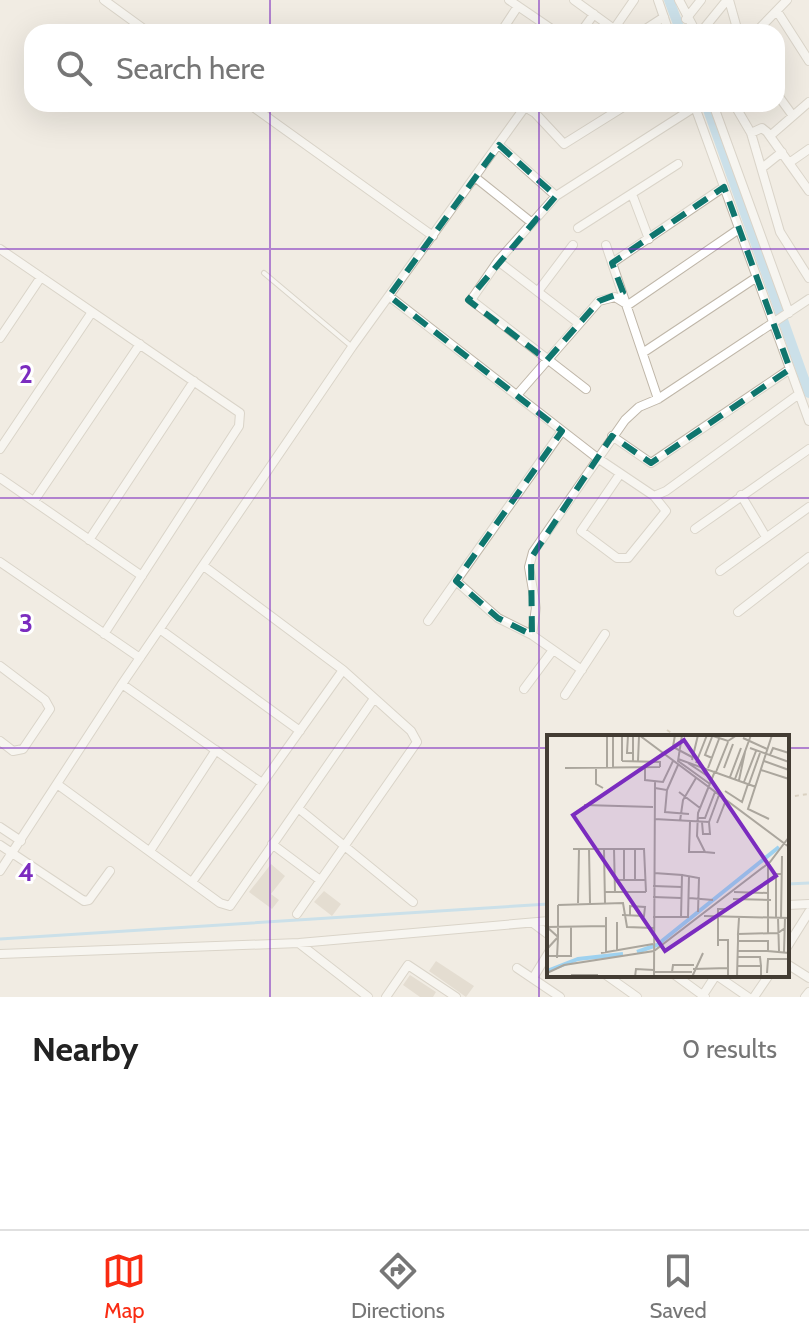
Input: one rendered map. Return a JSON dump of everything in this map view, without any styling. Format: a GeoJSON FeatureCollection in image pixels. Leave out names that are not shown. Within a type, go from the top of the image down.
{"type":"FeatureCollection","features":[{"type":"Feature","properties":{"kind":"street"},"geometry":{"type":"LineString","coordinates":[[104,0],[137,24]]}},
{"type":"Feature","properties":{"kind":"street"},"geometry":{"type":"LineString","coordinates":[[509,0],[542,24]]}},
{"type":"Feature","properties":{"kind":"street"},"geometry":{"type":"LineString","coordinates":[[574,0],[609,24]]}},
{"type":"Feature","properties":{"kind":"street"},"geometry":{"type":"LineString","coordinates":[[620,24],[634,0]]}},
{"type":"Feature","properties":{"kind":"street"},"geometry":{"type":"LineString","coordinates":[[658,0],[666,24]]}},
{"type":"Feature","properties":{"kind":"street"},"geometry":{"type":"LineString","coordinates":[[679,0],[691,24]]}},
{"type":"Feature","properties":{"kind":"street"},"geometry":{"type":"LineString","coordinates":[[686,19],[701,0]]}},
{"type":"Feature","properties":{"kind":"street"},"geometry":{"type":"LineString","coordinates":[[706,24],[728,0]]}},
{"type":"Feature","properties":{"kind":"street"},"geometry":{"type":"LineString","coordinates":[[728,0],[736,24]]}},
{"type":"Feature","properties":{"kind":"street"},"geometry":{"type":"LineString","coordinates":[[764,24],[787,0]]}},
{"type":"Feature","properties":{"kind":"street"},"geometry":{"type":"LineString","coordinates":[[506,24],[518,6]]}},
{"type":"Feature","properties":{"kind":"street"},"geometry":{"type":"LineString","coordinates":[[777,11],[809,61]]}},
{"type":"Feature","properties":{"kind":"street"},"geometry":{"type":"LineString","coordinates":[[587,24],[594,14]]}},
{"type":"Feature","properties":{"kind":"street"},"geometry":{"type":"LineString","coordinates":[[653,24],[664,17]]}},
{"type":"Feature","properties":{"kind":"street"},"geometry":{"type":"LineString","coordinates":[[770,136],[809,102]]}},
{"type":"Feature","properties":{"kind":"street"},"geometry":{"type":"LineString","coordinates":[[785,105],[793,116]]}},
{"type":"Feature","properties":{"kind":"street"},"geometry":{"type":"LineString","coordinates":[[260,112],[433,236]]}},
{"type":"Feature","properties":{"kind":"street"},"geometry":{"type":"LineString","coordinates":[[0,871],[122,684],[205,567],[352,347],[476,178],[518,112]]}},
{"type":"Feature","properties":{"kind":"street"},"geometry":{"type":"LineString","coordinates":[[535,113],[564,144],[615,112]]}},
{"type":"Feature","properties":{"kind":"street"},"geometry":{"type":"LineString","coordinates":[[586,389],[471,300],[498,261],[556,196],[683,112]]}},
{"type":"Feature","properties":{"kind":"street"},"geometry":{"type":"LineString","coordinates":[[697,112],[809,421]]}},
{"type":"Feature","properties":{"kind":"street"},"geometry":{"type":"LineString","coordinates":[[716,112],[787,314]]}},
{"type":"Feature","properties":{"kind":"street"},"geometry":{"type":"LineString","coordinates":[[739,112],[751,133],[780,232],[809,278]]}},
{"type":"Feature","properties":{"kind":"street"},"geometry":{"type":"LineString","coordinates":[[751,133],[762,128],[809,191]]}},
{"type":"Feature","properties":{"kind":"street"},"geometry":{"type":"LineString","coordinates":[[499,145],[556,196]]}},
{"type":"Feature","properties":{"kind":"street"},"geometry":{"type":"LineString","coordinates":[[789,163],[809,149]]}},
{"type":"Feature","properties":{"kind":"street"},"geometry":{"type":"LineString","coordinates":[[762,168],[782,152]]}},
{"type":"Feature","properties":{"kind":"street"},"geometry":{"type":"LineString","coordinates":[[578,228],[678,164]]}},
{"type":"Feature","properties":{"kind":"street"},"geometry":{"type":"LineString","coordinates":[[476,178],[531,222]]}},
{"type":"Feature","properties":{"kind":"street"},"geometry":{"type":"LineString","coordinates":[[612,263],[724,187]]}},
{"type":"Feature","properties":{"kind":"street"},"geometry":{"type":"LineString","coordinates":[[632,194],[649,239]]}},
{"type":"Feature","properties":{"kind":"street"},"geometry":{"type":"LineString","coordinates":[[628,305],[739,229]]}},
{"type":"Feature","properties":{"kind":"street"},"geometry":{"type":"LineString","coordinates":[[539,290],[573,245]]}},
{"type":"Feature","properties":{"kind":"street"},"geometry":{"type":"LineString","coordinates":[[606,245],[658,399]]}},
{"type":"Feature","properties":{"kind":"street"},"geometry":{"type":"LineString","coordinates":[[0,249],[240,413],[239,426],[104,634]]}},
{"type":"Feature","properties":{"kind":"street"},"geometry":{"type":"LineString","coordinates":[[498,261],[577,322]]}},
{"type":"Feature","properties":{"kind":"street"},"geometry":{"type":"LineString","coordinates":[[0,338],[41,277]]}},
{"type":"Feature","properties":{"kind":"street"},"geometry":{"type":"LineString","coordinates":[[644,352],[757,277]]}},
{"type":"Feature","properties":{"kind":"street"},"geometry":{"type":"LineString","coordinates":[[389,296],[596,457],[654,496],[666,511],[628,558],[617,558],[581,531],[620,474]]}},
{"type":"Feature","properties":{"kind":"street"},"geometry":{"type":"LineString","coordinates":[[517,395],[577,322],[603,298],[615,297],[628,305]]}},
{"type":"Feature","properties":{"kind":"street"},"geometry":{"type":"LineString","coordinates":[[532,635],[536,608],[529,574],[531,558],[612,436],[632,412],[658,399],[809,299]]}},
{"type":"Feature","properties":{"kind":"street"},"geometry":{"type":"LineString","coordinates":[[0,449],[92,312]]}},
{"type":"Feature","properties":{"kind":"street"},"geometry":{"type":"LineString","coordinates":[[34,501],[140,344]]}},
{"type":"Feature","properties":{"kind":"street"},"geometry":{"type":"LineString","coordinates":[[612,436],[651,463],[790,369]]}},
{"type":"Feature","properties":{"kind":"street"},"geometry":{"type":"LineString","coordinates":[[89,540],[194,381]]}},
{"type":"Feature","properties":{"kind":"street"},"geometry":{"type":"LineString","coordinates":[[654,496],[666,491],[799,394]]}},
{"type":"Feature","properties":{"kind":"street"},"geometry":{"type":"LineString","coordinates":[[428,621],[562,431]]}},
{"type":"Feature","properties":{"kind":"street"},"geometry":{"type":"LineString","coordinates":[[695,529],[809,449]]}},
{"type":"Feature","properties":{"kind":"street"},"geometry":{"type":"LineString","coordinates":[[0,478],[142,576]]}},
{"type":"Feature","properties":{"kind":"street"},"geometry":{"type":"LineString","coordinates":[[741,495],[766,537]]}},
{"type":"Feature","properties":{"kind":"street"},"geometry":{"type":"LineString","coordinates":[[720,571],[809,507]]}},
{"type":"Feature","properties":{"kind":"street"},"geometry":{"type":"LineString","coordinates":[[738,612],[809,557]]}},
{"type":"Feature","properties":{"kind":"street"},"geometry":{"type":"LineString","coordinates":[[0,562],[140,658]]}},
{"type":"Feature","properties":{"kind":"street"},"geometry":{"type":"LineString","coordinates":[[205,567],[343,670],[411,731],[417,742],[297,914]]}},
{"type":"Feature","properties":{"kind":"street"},"geometry":{"type":"LineString","coordinates":[[456,581],[498,618],[532,635],[582,670]]}},
{"type":"Feature","properties":{"kind":"street"},"geometry":{"type":"LineString","coordinates":[[161,630],[300,731]]}},
{"type":"Feature","properties":{"kind":"street"},"geometry":{"type":"LineString","coordinates":[[565,695],[605,634]]}},
{"type":"Feature","properties":{"kind":"street"},"geometry":{"type":"LineString","coordinates":[[524,689],[553,650]]}},
{"type":"Feature","properties":{"kind":"street"},"geometry":{"type":"LineString","coordinates":[[0,666],[45,700],[50,709],[23,749],[13,751],[0,741]]}},
{"type":"Feature","properties":{"kind":"street"},"geometry":{"type":"LineString","coordinates":[[192,882],[343,670]]}},
{"type":"Feature","properties":{"kind":"street"},"geometry":{"type":"LineString","coordinates":[[122,684],[262,783]]}},
{"type":"Feature","properties":{"kind":"street"},"geometry":{"type":"LineString","coordinates":[[57,784],[230,906],[373,700]]}},
{"type":"Feature","properties":{"kind":"street"},"geometry":{"type":"LineString","coordinates":[[150,851],[216,750]]}},
{"type":"Feature","properties":{"kind":"street"},"geometry":{"type":"LineString","coordinates":[[298,808],[413,902]]}},
{"type":"Feature","properties":{"kind":"street"},"geometry":{"type":"LineString","coordinates":[[0,827],[21,841]]}},
{"type":"Feature","properties":{"kind":"street"},"geometry":{"type":"LineString","coordinates":[[272,844],[320,880]]}},
{"type":"Feature","properties":{"kind":"street"},"geometry":{"type":"LineString","coordinates":[[0,845],[84,901],[89,900],[110,871]]}},
{"type":"Feature","properties":{"kind":"street"},"geometry":{"type":"LineString","coordinates":[[789,905],[809,904]]}},
{"type":"Feature","properties":{"kind":"street"},"geometry":{"type":"LineString","coordinates":[[789,944],[809,912]]}},
{"type":"Feature","properties":{"kind":"street"},"geometry":{"type":"LineString","coordinates":[[0,954],[299,943],[547,921]]}},
{"type":"Feature","properties":{"kind":"street"},"geometry":{"type":"LineString","coordinates":[[532,923],[547,934]]}},
{"type":"Feature","properties":{"kind":"street"},"geometry":{"type":"LineString","coordinates":[[299,943],[368,997]]}},
{"type":"Feature","properties":{"kind":"street"},"geometry":{"type":"LineString","coordinates":[[533,978],[547,955]]}},
{"type":"Feature","properties":{"kind":"street"},"geometry":{"type":"LineString","coordinates":[[386,997],[408,965],[456,997]]}},
{"type":"Feature","properties":{"kind":"street"},"geometry":{"type":"LineString","coordinates":[[789,965],[809,978]]}},
{"type":"Feature","properties":{"kind":"street"},"geometry":{"type":"LineString","coordinates":[[517,968],[560,997]]}},
{"type":"Feature","properties":{"kind":"street"},"geometry":{"type":"LineString","coordinates":[[609,977],[637,997]]}},
{"type":"Feature","properties":{"kind":"street"},"geometry":{"type":"LineString","coordinates":[[678,977],[704,996],[715,977]]}},
{"type":"Feature","properties":{"kind":"street"},"geometry":{"type":"LineString","coordinates":[[719,977],[748,997]]}},
{"type":"Feature","properties":{"kind":"street"},"geometry":{"type":"LineString","coordinates":[[754,997],[768,977]]}},
{"type":"Feature","properties":{"kind":"street"},"geometry":{"type":"LineString","coordinates":[[805,997],[809,992]]}},
{"type":"Feature","properties":{"kind":"lane"},"geometry":{"type":"LineString","coordinates":[[264,273],[352,347]]}},
{"type":"Feature","properties":{"kind":"path"},"geometry":{"type":"LineString","coordinates":[[667,730],[674,735]]}},
{"type":"Feature","properties":{"kind":"path"},"geometry":{"type":"LineString","coordinates":[[789,797],[809,794]]}},
{"type":"Feature","properties":{"kind":"highlighted area"},"geometry":{"type":"Polygon","coordinates":[[[499,145],[556,196],[468,300],[547,360],[599,301],[623,292],[612,263],[724,187],[790,369],[651,463],[612,436],[531,558],[532,635],[498,618],[456,581],[562,431],[389,296],[499,145]]]}},
{"type":"Feature","properties":{"kind":"building"},"geometry":{"type":"Polygon","coordinates":[[[271,864],[285,876],[271,894],[279,900],[272,909],[249,892],[271,864]]]}},
{"type":"Feature","properties":{"kind":"building"},"geometry":{"type":"Polygon","coordinates":[[[324,891],[341,904],[332,916],[314,902],[324,891]]]}},
{"type":"Feature","properties":{"kind":"building"},"geometry":{"type":"Polygon","coordinates":[[[436,961],[474,986],[466,997],[429,971],[436,961]]]}},
{"type":"Feature","properties":{"kind":"building"},"geometry":{"type":"Polygon","coordinates":[[[410,975],[436,992],[433,997],[420,997],[403,985],[410,975]]]}},
{"type":"Feature","properties":{"kind":"waterway"},"geometry":{"type":"LineString","coordinates":[[669,0],[678,24]]}},
{"type":"Feature","properties":{"kind":"waterway"},"geometry":{"type":"LineString","coordinates":[[709,112],[809,393]]}},
{"type":"Feature","properties":{"kind":"waterway"},"geometry":{"type":"LineString","coordinates":[[789,884],[809,883]]}},
{"type":"Feature","properties":{"kind":"waterway"},"geometry":{"type":"LineString","coordinates":[[0,939],[547,904]]}}]}
